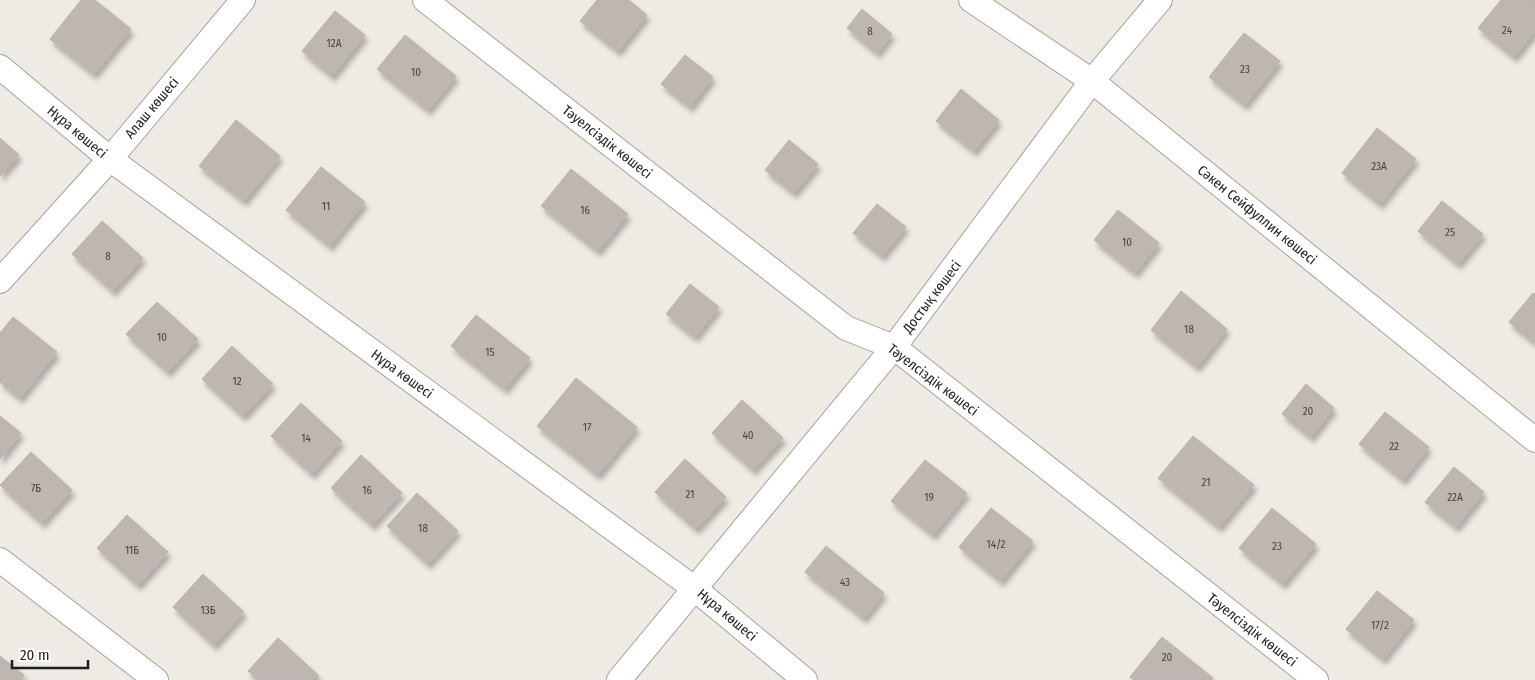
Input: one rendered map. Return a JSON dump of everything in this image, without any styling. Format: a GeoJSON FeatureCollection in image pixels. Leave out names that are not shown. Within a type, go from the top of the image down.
{"type":"FeatureCollection","features":[{"type":"Feature","properties":{"kind":"street","name":"Алаш көшесі"},"geometry":{"type":"LineString","coordinates":[[0,282],[110,159],[243,0]]}},
{"type":"Feature","properties":{"kind":"street","name":"Тәуелсіздік көшесі"},"geometry":{"type":"LineString","coordinates":[[425,0],[846,328],[894,348],[1316,680]]}},
{"type":"Feature","properties":{"kind":"street","name":"Сәкен Сейфуллин көшесі"},"geometry":{"type":"LineString","coordinates":[[971,0],[1092,81],[1535,440]]}},
{"type":"Feature","properties":{"kind":"street","name":"Достық көшесі"},"geometry":{"type":"LineString","coordinates":[[619,680],[894,348],[1092,81],[1160,0]]}},
{"type":"Feature","properties":{"kind":"street","name":"Нұра көшесі"},"geometry":{"type":"LineString","coordinates":[[0,67],[110,159],[695,589],[804,680]]}},
{"type":"Feature","properties":{"kind":"street"},"geometry":{"type":"LineString","coordinates":[[0,560],[156,680]]}},
{"type":"Feature","properties":{"kind":"building"},"geometry":{"type":"Polygon","coordinates":[[[81,0],[95,0],[131,29],[94,74],[50,39],[81,0]]]}},
{"type":"Feature","properties":{"kind":"building"},"geometry":{"type":"Polygon","coordinates":[[[597,0],[629,0],[647,15],[618,51],[580,21],[597,0]]]}},
{"type":"Feature","properties":{"kind":"building"},"geometry":{"type":"Polygon","coordinates":[[[1501,0],[1535,0],[1535,31],[1514,57],[1478,28],[1501,0]]]}},
{"type":"Feature","properties":{"kind":"building"},"geometry":{"type":"Polygon","coordinates":[[[862,9],[892,34],[877,53],[847,28],[862,9]]]}},
{"type":"Feature","properties":{"kind":"building"},"geometry":{"type":"Polygon","coordinates":[[[335,11],[365,35],[332,76],[302,51],[335,11]]]}},
{"type":"Feature","properties":{"kind":"building"},"geometry":{"type":"Polygon","coordinates":[[[1244,33],[1280,61],[1245,105],[1209,77],[1244,33]]]}},
{"type":"Feature","properties":{"kind":"building"},"geometry":{"type":"Polygon","coordinates":[[[405,35],[456,76],[428,110],[377,69],[405,35]]]}},
{"type":"Feature","properties":{"kind":"building"},"geometry":{"type":"Polygon","coordinates":[[[685,55],[713,77],[690,107],[661,84],[685,55]]]}},
{"type":"Feature","properties":{"kind":"building"},"geometry":{"type":"Polygon","coordinates":[[[961,89],[999,120],[974,151],[936,121],[961,89]]]}},
{"type":"Feature","properties":{"kind":"building"},"geometry":{"type":"Polygon","coordinates":[[[236,120],[280,156],[244,201],[199,166],[236,120]]]}},
{"type":"Feature","properties":{"kind":"building"},"geometry":{"type":"Polygon","coordinates":[[[1377,128],[1416,159],[1380,204],[1342,173],[1377,128]]]}},
{"type":"Feature","properties":{"kind":"building"},"geometry":{"type":"Polygon","coordinates":[[[0,138],[19,155],[0,176],[0,138]]]}},
{"type":"Feature","properties":{"kind":"building"},"geometry":{"type":"Polygon","coordinates":[[[789,140],[818,164],[794,193],[765,170],[789,140]]]}},
{"type":"Feature","properties":{"kind":"building"},"geometry":{"type":"Polygon","coordinates":[[[321,167],[365,202],[330,246],[286,210],[321,167]]]}},
{"type":"Feature","properties":{"kind":"building"},"geometry":{"type":"Polygon","coordinates":[[[571,169],[628,214],[598,251],[541,206],[571,169]]]}},
{"type":"Feature","properties":{"kind":"building"},"geometry":{"type":"Polygon","coordinates":[[[1442,201],[1483,234],[1458,264],[1418,231],[1442,201]]]}},
{"type":"Feature","properties":{"kind":"building"},"geometry":{"type":"Polygon","coordinates":[[[877,204],[906,227],[882,256],[853,233],[877,204]]]}},
{"type":"Feature","properties":{"kind":"building"},"geometry":{"type":"Polygon","coordinates":[[[1118,210],[1159,243],[1135,273],[1094,240],[1118,210]]]}},
{"type":"Feature","properties":{"kind":"building"},"geometry":{"type":"Polygon","coordinates":[[[102,221],[143,258],[113,291],[72,254],[102,221]]]}},
{"type":"Feature","properties":{"kind":"building"},"geometry":{"type":"Polygon","coordinates":[[[690,284],[719,307],[695,337],[666,314],[690,284]]]}},
{"type":"Feature","properties":{"kind":"building"},"geometry":{"type":"Polygon","coordinates":[[[1181,291],[1227,329],[1197,367],[1151,330],[1181,291]]]}},
{"type":"Feature","properties":{"kind":"building"},"geometry":{"type":"Polygon","coordinates":[[[1533,293],[1535,294],[1535,343],[1509,322],[1533,293]]]}},
{"type":"Feature","properties":{"kind":"building"},"geometry":{"type":"Polygon","coordinates":[[[157,302],[198,339],[168,372],[126,334],[157,302]]]}},
{"type":"Feature","properties":{"kind":"building"},"geometry":{"type":"Polygon","coordinates":[[[476,315],[530,358],[505,389],[451,346],[476,315]]]}},
{"type":"Feature","properties":{"kind":"building"},"geometry":{"type":"Polygon","coordinates":[[[13,317],[57,352],[20,398],[0,382],[0,333],[13,317]]]}},
{"type":"Feature","properties":{"kind":"building"},"geometry":{"type":"Polygon","coordinates":[[[232,346],[273,384],[243,416],[202,379],[232,346]]]}},
{"type":"Feature","properties":{"kind":"building"},"geometry":{"type":"Polygon","coordinates":[[[576,378],[637,427],[598,475],[537,426],[576,378]]]}},
{"type":"Feature","properties":{"kind":"building"},"geometry":{"type":"Polygon","coordinates":[[[1306,384],[1334,408],[1311,437],[1282,414],[1306,384]]]}},
{"type":"Feature","properties":{"kind":"building"},"geometry":{"type":"Polygon","coordinates":[[[742,400],[783,438],[753,470],[712,433],[742,400]]]}},
{"type":"Feature","properties":{"kind":"building"},"geometry":{"type":"Polygon","coordinates":[[[301,403],[342,441],[312,474],[271,436],[301,403]]]}},
{"type":"Feature","properties":{"kind":"building"},"geometry":{"type":"Polygon","coordinates":[[[1385,412],[1429,447],[1403,480],[1359,444],[1385,412]]]}},
{"type":"Feature","properties":{"kind":"building"},"geometry":{"type":"Polygon","coordinates":[[[0,416],[21,433],[0,459],[0,416]]]}},
{"type":"Feature","properties":{"kind":"building"},"geometry":{"type":"Polygon","coordinates":[[[1193,436],[1254,485],[1219,527],[1158,478],[1193,436]]]}},
{"type":"Feature","properties":{"kind":"building"},"geometry":{"type":"Polygon","coordinates":[[[31,452],[72,490],[42,523],[0,485],[31,452]]]}},
{"type":"Feature","properties":{"kind":"building"},"geometry":{"type":"Polygon","coordinates":[[[361,455],[402,493],[372,525],[331,488],[361,455]]]}},
{"type":"Feature","properties":{"kind":"building"},"geometry":{"type":"Polygon","coordinates":[[[685,459],[726,497],[696,529],[655,492],[685,459]]]}},
{"type":"Feature","properties":{"kind":"building"},"geometry":{"type":"Polygon","coordinates":[[[925,460],[967,493],[933,535],[891,501],[925,460]]]}},
{"type":"Feature","properties":{"kind":"building"},"geometry":{"type":"Polygon","coordinates":[[[1454,467],[1484,492],[1456,527],[1425,502],[1454,467]]]}},
{"type":"Feature","properties":{"kind":"building"},"geometry":{"type":"Polygon","coordinates":[[[417,493],[458,531],[428,564],[387,526],[417,493]]]}},
{"type":"Feature","properties":{"kind":"building"},"geometry":{"type":"Polygon","coordinates":[[[991,508],[1033,541],[1001,581],[959,547],[991,508]]]}},
{"type":"Feature","properties":{"kind":"building"},"geometry":{"type":"Polygon","coordinates":[[[1272,508],[1316,544],[1283,584],[1239,548],[1272,508]]]}},
{"type":"Feature","properties":{"kind":"building"},"geometry":{"type":"Polygon","coordinates":[[[127,515],[168,552],[138,585],[97,548],[127,515]]]}},
{"type":"Feature","properties":{"kind":"building"},"geometry":{"type":"Polygon","coordinates":[[[826,546],[884,593],[864,618],[805,572],[826,546]]]}},
{"type":"Feature","properties":{"kind":"building"},"geometry":{"type":"Polygon","coordinates":[[[203,574],[244,612],[214,645],[173,607],[203,574]]]}},
{"type":"Feature","properties":{"kind":"building"},"geometry":{"type":"Polygon","coordinates":[[[1377,591],[1414,620],[1383,659],[1346,629],[1377,591]]]}},
{"type":"Feature","properties":{"kind":"building"},"geometry":{"type":"Polygon","coordinates":[[[1162,637],[1213,678],[1211,680],[1134,680],[1130,677],[1162,637]]]}},
{"type":"Feature","properties":{"kind":"building"},"geometry":{"type":"Polygon","coordinates":[[[278,638],[319,676],[315,680],[258,680],[248,671],[278,638]]]}},
{"type":"Feature","properties":{"kind":"building"},"geometry":{"type":"Polygon","coordinates":[[[0,656],[24,675],[20,680],[0,680],[0,656]]]}}]}
